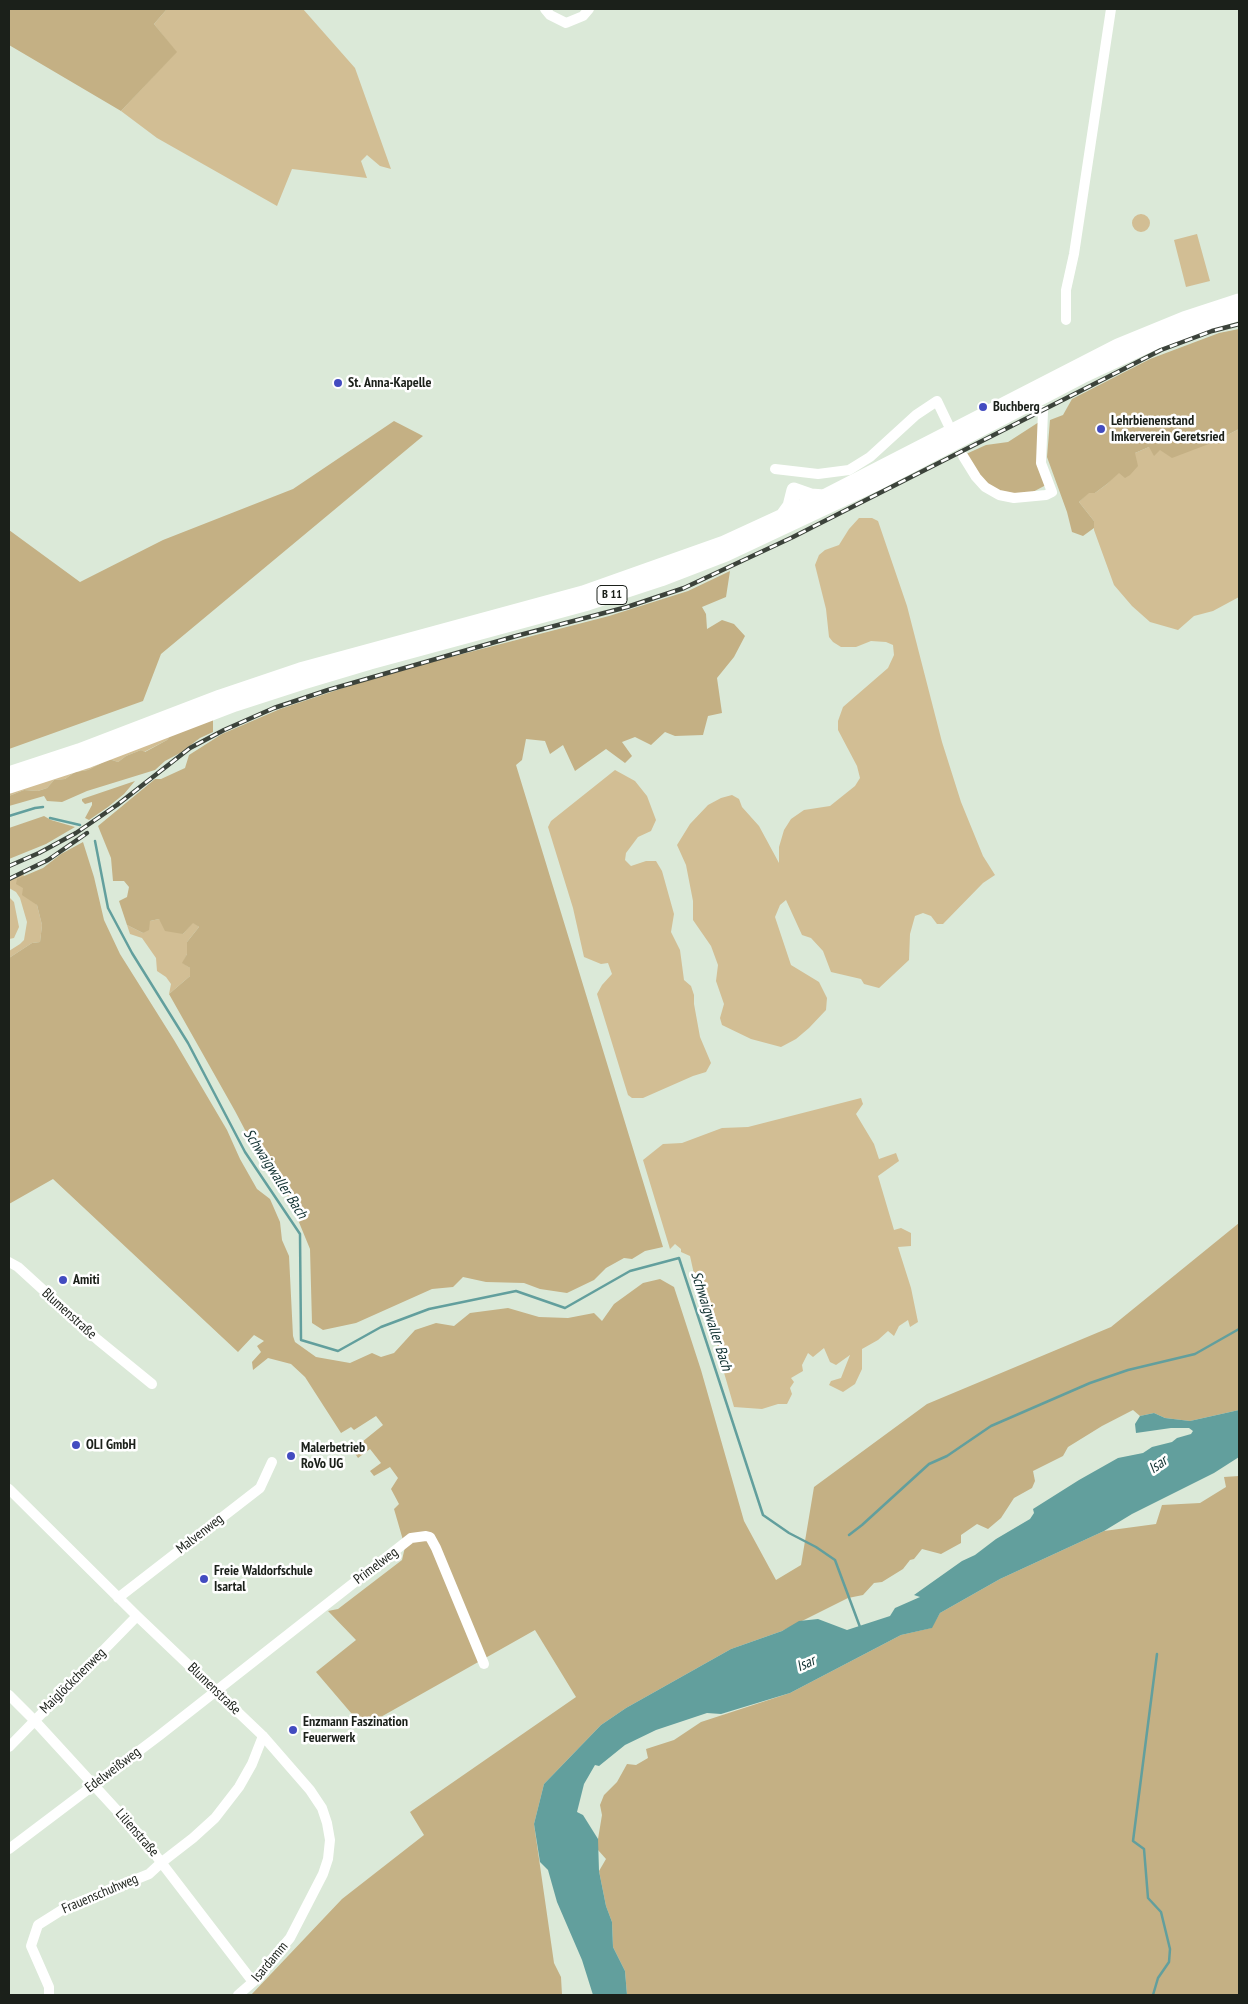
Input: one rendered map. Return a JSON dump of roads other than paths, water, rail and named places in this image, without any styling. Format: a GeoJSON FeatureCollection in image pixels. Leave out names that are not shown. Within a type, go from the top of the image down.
{"type":"FeatureCollection","features":[{"type":"Feature","properties":{"kind":"main road","name":"B 11"},"geometry":{"type":"LineString","coordinates":[[9,774],[79,751],[300,670],[583,593],[716,546],[824,497],[1118,346],[1159,328],[1239,301]]}},
{"type":"Feature","properties":{"kind":"main road","name":"B 11"},"geometry":{"type":"LineString","coordinates":[[9,786],[88,760],[235,704],[303,682],[588,603],[661,579],[726,554],[826,509],[1055,390],[1155,342],[1239,313]]}},
{"type":"Feature","properties":{"kind":"main road"},"geometry":{"type":"LineString","coordinates":[[1043,410],[1044,402],[1055,390]]}},
{"type":"Feature","properties":{"kind":"main road"},"geometry":{"type":"LineString","coordinates":[[1026,405],[1038,406],[1043,410]]}},
{"type":"Feature","properties":{"kind":"main road"},"geometry":{"type":"LineString","coordinates":[[782,517],[790,506],[794,490],[811,496],[824,497]]}},
{"type":"Feature","properties":{"kind":"street"},"geometry":{"type":"LineString","coordinates":[[547,12],[566,23],[583,16],[589,9]]}},
{"type":"Feature","properties":{"kind":"street"},"geometry":{"type":"LineString","coordinates":[[1066,320],[1066,290],[1074,254],[1111,9]]}},
{"type":"Feature","properties":{"kind":"street"},"geometry":{"type":"LineString","coordinates":[[775,469],[818,474],[849,470],[870,457],[916,415],[937,401],[948,424]]}},
{"type":"Feature","properties":{"kind":"street"},"geometry":{"type":"LineString","coordinates":[[963,456],[976,478],[985,488],[999,495],[1014,498],[1046,496],[1052,492],[1041,463],[1043,410]]}},
{"type":"Feature","properties":{"kind":"street"},"geometry":{"type":"LineString","coordinates":[[792,472],[794,490]]}},
{"type":"Feature","properties":{"kind":"street","name":"Blumenstraße"},"geometry":{"type":"LineString","coordinates":[[9,1262],[18,1267],[93,1336],[152,1384]]}},
{"type":"Feature","properties":{"kind":"street","name":"Malvenweg"},"geometry":{"type":"LineString","coordinates":[[118,1598],[260,1488],[272,1462]]}},
{"type":"Feature","properties":{"kind":"street","name":"Blumenstraße"},"geometry":{"type":"LineString","coordinates":[[9,1488],[118,1598],[263,1736],[317,1799],[329,1831],[329,1850],[326,1867],[297,1925]]}},
{"type":"Feature","properties":{"kind":"street","name":"Primelweg"},"geometry":{"type":"LineString","coordinates":[[216,1690],[411,1538],[424,1535],[430,1537],[436,1548],[484,1664]]}},
{"type":"Feature","properties":{"kind":"street","name":"Maiglöckchenweg"},"geometry":{"type":"LineString","coordinates":[[9,1747],[137,1616]]}},
{"type":"Feature","properties":{"kind":"street","name":"Edelweißweg"},"geometry":{"type":"LineString","coordinates":[[9,1848],[216,1690]]}},
{"type":"Feature","properties":{"kind":"street","name":"Lilienstraße"},"geometry":{"type":"LineString","coordinates":[[9,1695],[94,1785],[162,1862],[253,1982]]}},
{"type":"Feature","properties":{"kind":"street","name":"Frauenschuhweg"},"geometry":{"type":"LineString","coordinates":[[49,1995],[49,1987],[31,1946],[38,1925],[65,1908],[148,1874],[193,1838],[215,1818],[245,1777],[263,1736]]}},
{"type":"Feature","properties":{"kind":"street","name":"Isardamm"},"geometry":{"type":"LineString","coordinates":[[238,1995],[253,1982],[290,1938],[297,1925]]}},
{"type":"Feature","properties":{"kind":"water","name":"Isar"},"geometry":{"type":"Polygon","coordinates":[[[1239,1410],[1239,1457],[1214,1473],[1132,1514],[1104,1531],[1000,1579],[940,1613],[932,1628],[901,1635],[790,1693],[721,1714],[707,1713],[656,1730],[625,1745],[599,1766],[595,1765],[584,1784],[577,1812],[583,1815],[598,1839],[599,1871],[606,1906],[612,1922],[613,1947],[625,1971],[627,1995],[593,1995],[582,1960],[557,1902],[548,1870],[540,1862],[534,1824],[544,1784],[601,1725],[626,1708],[731,1649],[782,1631],[799,1621],[818,1619],[847,1630],[890,1616],[895,1608],[920,1597],[914,1595],[962,1561],[975,1555],[996,1539],[1030,1519],[1034,1513],[1033,1509],[1079,1480],[1118,1458],[1143,1453],[1152,1447],[1172,1442],[1177,1438],[1191,1434],[1193,1431],[1189,1428],[1171,1428],[1136,1433],[1135,1424],[1140,1416],[1154,1413],[1165,1418],[1190,1421],[1239,1410]]]}},
{"type":"Feature","properties":{"kind":"waterway","name":"Schwaigwaller Bach"},"geometry":{"type":"LineString","coordinates":[[9,816],[43,807]]}},
{"type":"Feature","properties":{"kind":"waterway","name":"Schwaigwaller Bach"},"geometry":{"type":"LineString","coordinates":[[50,818],[80,825]]}},
{"type":"Feature","properties":{"kind":"waterway","name":"Schwaigwaller Bach"},"geometry":{"type":"LineString","coordinates":[[95,841],[108,908],[132,953],[188,1043],[245,1152],[300,1234],[301,1340],[338,1351],[381,1327],[429,1309],[516,1291],[565,1308],[630,1271],[679,1258],[763,1515],[835,1560],[860,1627]]}},
{"type":"Feature","properties":{"kind":"waterway"},"geometry":{"type":"LineString","coordinates":[[849,1535],[929,1464],[947,1456],[991,1426],[1090,1383],[1128,1370],[1195,1354],[1239,1329]]}},
{"type":"Feature","properties":{"kind":"waterway"},"geometry":{"type":"LineString","coordinates":[[1153,1995],[1158,1978],[1169,1962],[1170,1949],[1161,1912],[1148,1898],[1144,1849],[1133,1841],[1157,1654]]}},
{"type":"Feature","properties":{"kind":"railway"},"geometry":{"type":"LineString","coordinates":[[9,866],[39,853],[76,833],[117,805],[190,748],[224,730],[274,708],[328,690],[516,636],[627,607],[684,588],[793,537],[1161,350],[1212,331],[1239,324]]}},
{"type":"Feature","properties":{"kind":"railway"},"geometry":{"type":"LineString","coordinates":[[9,879],[48,860],[87,833]]}},
{"type":"Feature","properties":{"kind":"place","name":"St. Anna-Kapelle"},"geometry":{"type":"Point","coordinates":[338,383]}},
{"type":"Feature","properties":{"kind":"place","name":"Buchberg"},"geometry":{"type":"Point","coordinates":[983,407]}},
{"type":"Feature","properties":{"kind":"place","name":"Lehrbienenstand Imkerverein Geretsried"},"geometry":{"type":"Point","coordinates":[1101,429]}},
{"type":"Feature","properties":{"kind":"place","name":"Amiti"},"geometry":{"type":"Point","coordinates":[63,1280]}},
{"type":"Feature","properties":{"kind":"place","name":"OLI GmbH"},"geometry":{"type":"Point","coordinates":[76,1445]}},
{"type":"Feature","properties":{"kind":"place","name":"Malerbetrieb RoVo UG"},"geometry":{"type":"Point","coordinates":[291,1456]}},
{"type":"Feature","properties":{"kind":"place","name":"Freie Waldorfschule Isartal"},"geometry":{"type":"Point","coordinates":[204,1579]}},
{"type":"Feature","properties":{"kind":"place","name":"Enzmann Faszination Feuerwerk"},"geometry":{"type":"Point","coordinates":[293,1730]}}]}
